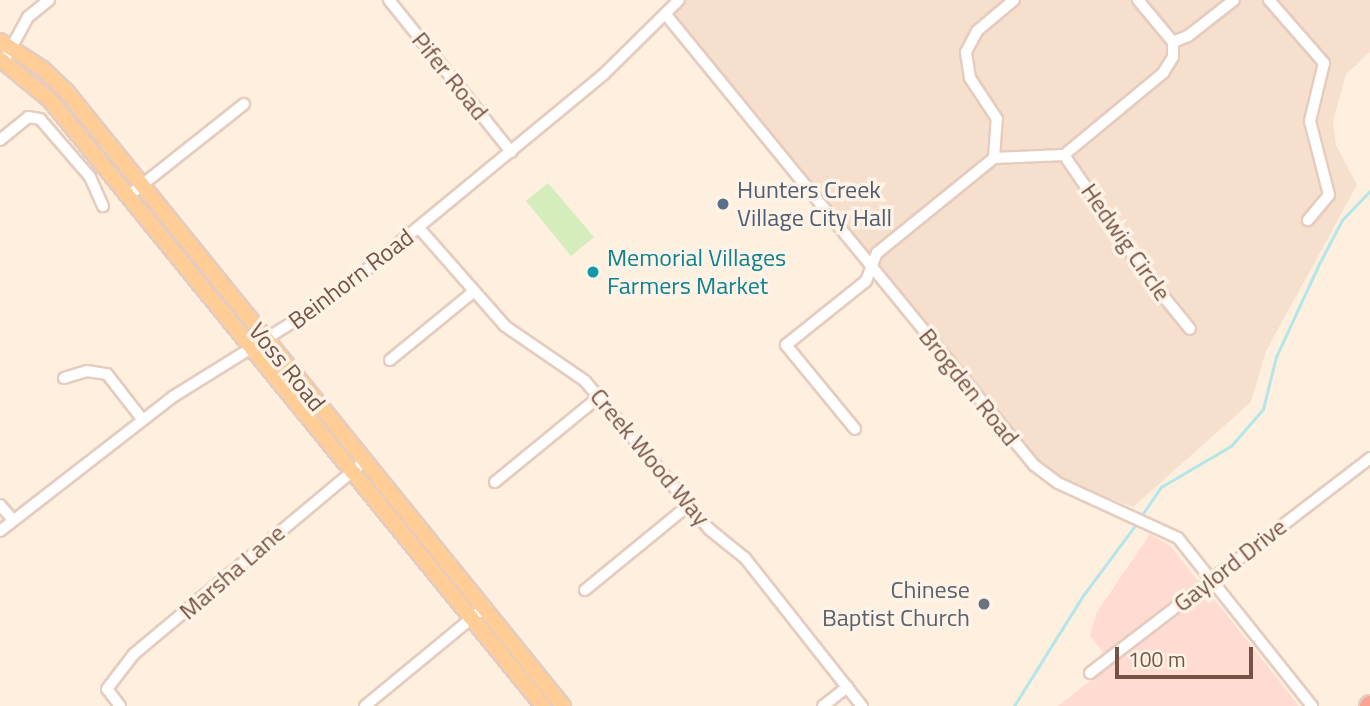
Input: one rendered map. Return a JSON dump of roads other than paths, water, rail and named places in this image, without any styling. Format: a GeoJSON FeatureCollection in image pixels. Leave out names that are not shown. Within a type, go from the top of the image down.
{"type":"FeatureCollection","features":[{"type":"Feature","properties":{"kind":"main road","name":"Voss Road"},"geometry":{"type":"LineString","coordinates":[[5,43],[66,91],[134,191]]}},
{"type":"Feature","properties":{"kind":"main road","name":"Voss Road"},"geometry":{"type":"LineString","coordinates":[[2,60],[50,100],[134,191],[360,466],[485,607],[563,706]]}},
{"type":"Feature","properties":{"kind":"main road","name":"Voss Road"},"geometry":{"type":"LineString","coordinates":[[360,466],[472,618],[543,706]]}},
{"type":"Feature","properties":{"kind":"street"},"geometry":{"type":"LineString","coordinates":[[2,60],[5,43],[49,0]]}},
{"type":"Feature","properties":{"kind":"street","name":"Pifer Road"},"geometry":{"type":"LineString","coordinates":[[389,0],[511,152]]}},
{"type":"Feature","properties":{"kind":"street","name":"Beinhorn Road"},"geometry":{"type":"LineString","coordinates":[[0,531],[142,419],[336,296],[511,152],[667,16],[679,0]]}},
{"type":"Feature","properties":{"kind":"street"},"geometry":{"type":"LineString","coordinates":[[993,158],[997,118],[970,78],[966,52],[977,31],[1014,0]]}},
{"type":"Feature","properties":{"kind":"street"},"geometry":{"type":"LineString","coordinates":[[855,429],[786,345],[866,281],[877,253],[993,158],[1064,155],[1163,73],[1173,57],[1173,42],[1139,0]]}},
{"type":"Feature","properties":{"kind":"street"},"geometry":{"type":"LineString","coordinates":[[1173,42],[1188,36],[1234,0]]}},
{"type":"Feature","properties":{"kind":"street"},"geometry":{"type":"LineString","coordinates":[[1269,0],[1324,63],[1310,121],[1329,195],[1308,219]]}},
{"type":"Feature","properties":{"kind":"street","name":"Brogden Road"},"geometry":{"type":"LineString","coordinates":[[667,16],[1034,465],[1058,484],[1153,523],[1178,538],[1312,706]]}},
{"type":"Feature","properties":{"kind":"street"},"geometry":{"type":"LineString","coordinates":[[134,191],[244,104]]}},
{"type":"Feature","properties":{"kind":"street"},"geometry":{"type":"LineString","coordinates":[[0,140],[28,117],[40,119],[90,177],[103,205]]}},
{"type":"Feature","properties":{"kind":"street","name":"Hedwig Circle"},"geometry":{"type":"LineString","coordinates":[[1064,155],[1147,276],[1190,329]]}},
{"type":"Feature","properties":{"kind":"street","name":"Creek Wood Way"},"geometry":{"type":"LineString","coordinates":[[419,228],[472,293],[505,326],[568,368],[600,397],[709,529],[745,558],[863,706]]}},
{"type":"Feature","properties":{"kind":"street"},"geometry":{"type":"LineString","coordinates":[[390,360],[472,293]]}},
{"type":"Feature","properties":{"kind":"street"},"geometry":{"type":"LineString","coordinates":[[64,379],[87,371],[107,374],[142,419]]}},
{"type":"Feature","properties":{"kind":"street"},"geometry":{"type":"LineString","coordinates":[[495,482],[600,397]]}},
{"type":"Feature","properties":{"kind":"street","name":"Gaylord Drive"},"geometry":{"type":"LineString","coordinates":[[1090,673],[1370,458]]}},
{"type":"Feature","properties":{"kind":"street","name":"Marsha Lane"},"geometry":{"type":"LineString","coordinates":[[120,706],[107,690],[134,654],[360,466]]}},
{"type":"Feature","properties":{"kind":"street"},"geometry":{"type":"LineString","coordinates":[[0,505],[13,520]]}},
{"type":"Feature","properties":{"kind":"street"},"geometry":{"type":"LineString","coordinates":[[585,590],[690,505]]}},
{"type":"Feature","properties":{"kind":"street"},"geometry":{"type":"LineString","coordinates":[[365,706],[485,607]]}},
{"type":"Feature","properties":{"kind":"street"},"geometry":{"type":"LineString","coordinates":[[823,706],[847,687]]}},
{"type":"Feature","properties":{"kind":"waterway"},"geometry":{"type":"LineString","coordinates":[[1140,518],[1161,487],[1231,446],[1263,409],[1276,357],[1319,264],[1342,220],[1370,191]]}},
{"type":"Feature","properties":{"kind":"waterway"},"geometry":{"type":"LineString","coordinates":[[1014,706],[1082,597],[1137,523]]}},
{"type":"Feature","properties":{"kind":"place","name":"Hunters Creek Village City Hall"},"geometry":{"type":"Point","coordinates":[723,204]}},
{"type":"Feature","properties":{"kind":"place","name":"Memorial Villages Farmers Market"},"geometry":{"type":"Point","coordinates":[593,272]}},
{"type":"Feature","properties":{"kind":"place","name":"Chinese Baptist Church"},"geometry":{"type":"Point","coordinates":[984,604]}}]}
